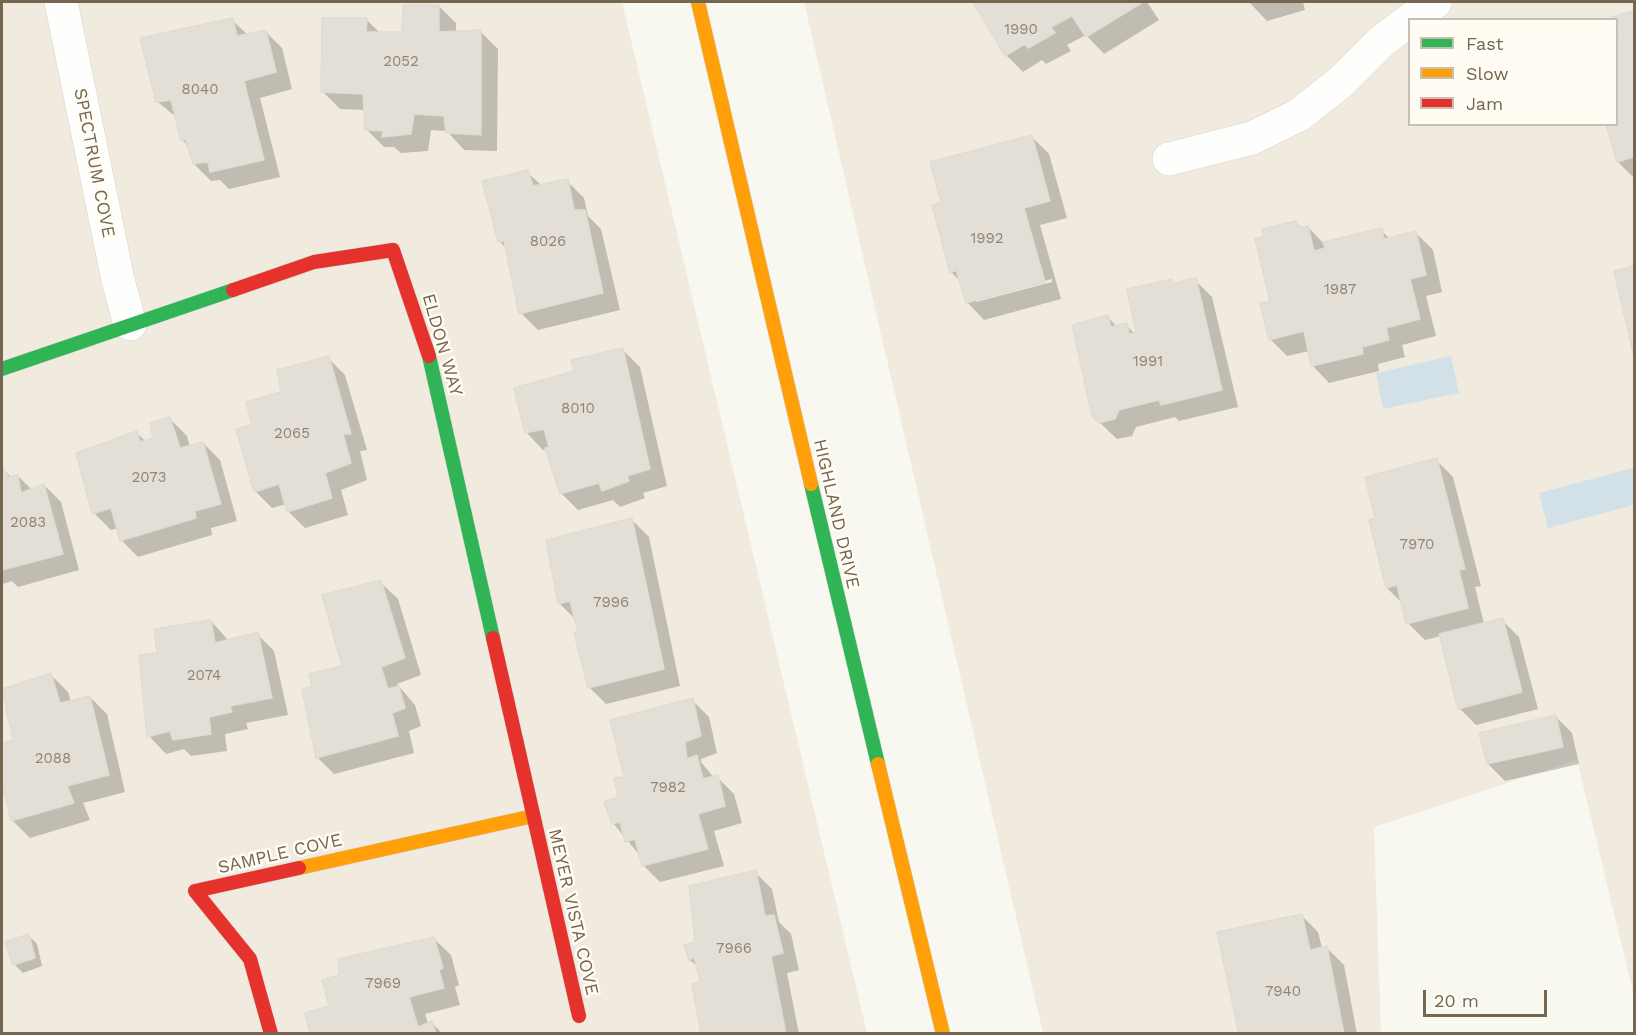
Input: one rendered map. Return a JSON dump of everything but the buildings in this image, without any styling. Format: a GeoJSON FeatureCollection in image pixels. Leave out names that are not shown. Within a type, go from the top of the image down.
{"type":"FeatureCollection","features":[{"type":"Feature","properties":{"kind":"street","name":"SPECTRUM COVE"},"geometry":{"type":"LineString","coordinates":[[61,2],[118,280],[130,324]]}},
{"type":"Feature","properties":{"kind":"street","name":"HIGHLAND DRIVE"},"geometry":{"type":"LineString","coordinates":[[698,2],[836,593],[944,1034]]}},
{"type":"Feature","properties":{"kind":"street"},"geometry":{"type":"LineString","coordinates":[[1413,18],[1435,2]]}},
{"type":"Feature","properties":{"kind":"street"},"geometry":{"type":"LineString","coordinates":[[1169,159],[1252,138],[1299,115],[1342,81],[1382,40],[1408,21]]}},
{"type":"Feature","properties":{"kind":"street","name":"ELDON WAY"},"geometry":{"type":"LineString","coordinates":[[2,369],[314,262],[393,250],[425,337],[533,816]]}},
{"type":"Feature","properties":{"kind":"street","name":"MEYER VISTA COVE"},"geometry":{"type":"LineString","coordinates":[[533,816],[579,1016]]}},
{"type":"Feature","properties":{"kind":"street","name":"SAMPLE COVE"},"geometry":{"type":"LineString","coordinates":[[271,1034],[250,959],[195,891],[533,816]]}},
{"type":"Feature","properties":{"kind":"shaded area"},"geometry":{"type":"Polygon","coordinates":[[[2,2],[622,2],[867,1033],[2,1034],[2,2]]]}},
{"type":"Feature","properties":{"kind":"shaded area"},"geometry":{"type":"Polygon","coordinates":[[[804,2],[1634,2],[1634,996],[1577,760],[1374,827],[1381,1033],[1043,1033],[804,2]]]}},
{"type":"Feature","properties":{"kind":"shaded area"},"geometry":{"type":"Polygon","coordinates":[[[1451,356],[1459,393],[1383,409],[1376,373],[1451,356]]]}},
{"type":"Feature","properties":{"kind":"shaded area"},"geometry":{"type":"Polygon","coordinates":[[[1633,468],[1634,505],[1548,528],[1539,493],[1633,468]]]}},
{"type":"Feature","properties":{"kind":"traffic: fast"},"geometry":{"type":"LineString","coordinates":[[2,369],[233,290]]}},
{"type":"Feature","properties":{"kind":"traffic: fast"},"geometry":{"type":"LineString","coordinates":[[429,356],[493,638]]}},
{"type":"Feature","properties":{"kind":"traffic: fast"},"geometry":{"type":"LineString","coordinates":[[811,484],[878,764]]}},
{"type":"Feature","properties":{"kind":"traffic: slow"},"geometry":{"type":"LineString","coordinates":[[698,2],[811,484]]}},
{"type":"Feature","properties":{"kind":"traffic: slow"},"geometry":{"type":"LineString","coordinates":[[878,764],[943,1034]]}},
{"type":"Feature","properties":{"kind":"traffic: slow"},"geometry":{"type":"LineString","coordinates":[[299,868],[533,816]]}},
{"type":"Feature","properties":{"kind":"traffic: jam"},"geometry":{"type":"LineString","coordinates":[[233,290],[314,262],[393,250],[429,356]]}},
{"type":"Feature","properties":{"kind":"traffic: jam"},"geometry":{"type":"LineString","coordinates":[[493,638],[579,1016]]}},
{"type":"Feature","properties":{"kind":"traffic: jam"},"geometry":{"type":"LineString","coordinates":[[271,1034],[250,959],[195,891],[299,868]]}}]}
